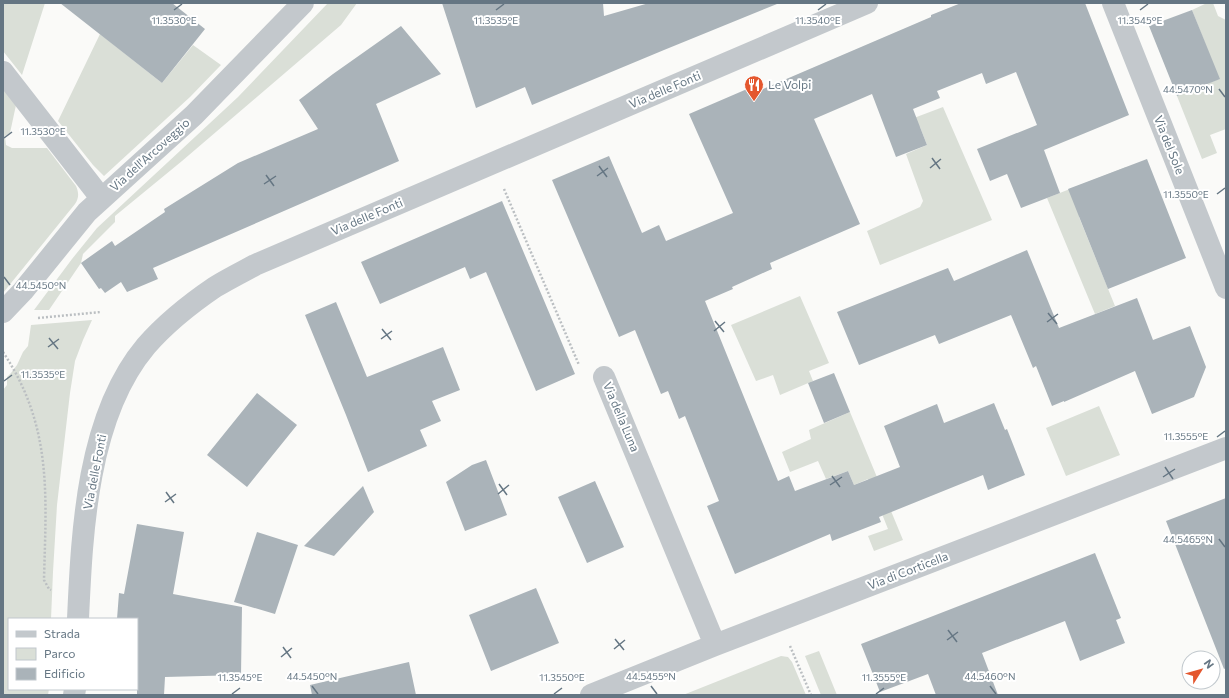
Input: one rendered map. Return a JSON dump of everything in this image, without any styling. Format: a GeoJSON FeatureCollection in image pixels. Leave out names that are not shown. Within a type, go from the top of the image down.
{"type":"FeatureCollection","features":[{"type":"Feature","properties":{"kind":"street","name":"Via dell'Arcoveggio"},"geometry":{"type":"LineString","coordinates":[[3,312],[23,291],[75,225],[101,198],[194,115],[303,3]]}},
{"type":"Feature","properties":{"kind":"street","name":"Via delle Fonti"},"geometry":{"type":"LineString","coordinates":[[78,618],[80,576],[87,502],[94,462],[104,426],[118,392],[131,367],[156,336],[188,307],[216,286],[255,265],[867,3]]}},
{"type":"Feature","properties":{"kind":"street","name":"Via del Sole"},"geometry":{"type":"LineString","coordinates":[[1113,3],[1226,288]]}},
{"type":"Feature","properties":{"kind":"street"},"geometry":{"type":"LineString","coordinates":[[3,72],[101,198]]}},
{"type":"Feature","properties":{"kind":"street","name":"Via della Luna"},"geometry":{"type":"LineString","coordinates":[[604,377],[716,645]]}},
{"type":"Feature","properties":{"kind":"street","name":"Via di Corticella"},"geometry":{"type":"LineString","coordinates":[[591,695],[716,645],[1226,448]]}},
{"type":"Feature","properties":{"kind":"path","name":"Via della Luna"},"geometry":{"type":"LineString","coordinates":[[504,188],[579,365],[604,377]]}},
{"type":"Feature","properties":{"kind":"path"},"geometry":{"type":"LineString","coordinates":[[33,318],[101,312]]}},
{"type":"Feature","properties":{"kind":"path"},"geometry":{"type":"LineString","coordinates":[[3,352],[28,397],[42,448],[46,501],[44,580],[49,589],[52,591]]}},
{"type":"Feature","properties":{"kind":"path"},"geometry":{"type":"LineString","coordinates":[[790,645],[811,695]]}},
{"type":"Feature","properties":{"kind":"green space"},"geometry":{"type":"Polygon","coordinates":[[[3,3],[45,3],[22,75],[3,51],[3,3]]]}},
{"type":"Feature","properties":{"kind":"green space"},"geometry":{"type":"Polygon","coordinates":[[[328,3],[357,3],[341,25],[182,161],[115,216],[115,222],[83,254],[81,263],[49,310],[34,310],[97,228],[238,97],[328,3]]]}},
{"type":"Feature","properties":{"kind":"green space"},"geometry":{"type":"Polygon","coordinates":[[[1207,3],[1213,3],[1218,16],[1226,20],[1226,129],[1210,135],[1217,153],[1202,159],[1177,96],[1219,79],[1192,10],[1207,3]]]}},
{"type":"Feature","properties":{"kind":"green space"},"geometry":{"type":"Polygon","coordinates":[[[100,34],[162,83],[193,45],[221,65],[190,97],[104,176],[93,165],[58,121],[100,34]]]}},
{"type":"Feature","properties":{"kind":"green space"},"geometry":{"type":"Polygon","coordinates":[[[3,88],[16,105],[10,133],[5,136],[6,145],[12,148],[47,148],[76,186],[78,195],[75,204],[3,293],[3,88]]]}},
{"type":"Feature","properties":{"kind":"green space"},"geometry":{"type":"Polygon","coordinates":[[[943,107],[992,220],[880,265],[867,231],[920,207],[923,201],[906,154],[927,145],[920,127],[906,121],[943,107]]]}},
{"type":"Feature","properties":{"kind":"green space"},"geometry":{"type":"Polygon","coordinates":[[[1126,167],[1125,198],[1079,217],[1115,306],[1095,314],[1047,198],[1126,167]]]}},
{"type":"Feature","properties":{"kind":"green space"},"geometry":{"type":"Polygon","coordinates":[[[800,296],[829,363],[809,371],[813,381],[780,395],[773,375],[756,381],[731,325],[800,296]]]}},
{"type":"Feature","properties":{"kind":"green space"},"geometry":{"type":"Polygon","coordinates":[[[92,320],[75,361],[70,393],[57,505],[51,618],[8,618],[8,690],[49,690],[48,695],[3,695],[3,390],[7,385],[7,377],[17,365],[23,352],[28,346],[31,325],[92,320]]]}},
{"type":"Feature","properties":{"kind":"green space"},"geometry":{"type":"Polygon","coordinates":[[[1099,406],[1120,455],[1066,476],[1046,428],[1099,406]]]}},
{"type":"Feature","properties":{"kind":"green space"},"geometry":{"type":"Polygon","coordinates":[[[850,412],[903,540],[874,551],[868,536],[888,529],[868,479],[854,485],[848,471],[826,479],[818,461],[790,472],[782,452],[811,439],[809,430],[850,412]]]}},
{"type":"Feature","properties":{"kind":"green space"},"geometry":{"type":"Polygon","coordinates":[[[819,651],[837,695],[821,695],[805,656],[819,651]]]}},
{"type":"Feature","properties":{"kind":"green space"},"geometry":{"type":"Polygon","coordinates":[[[781,656],[788,657],[792,662],[806,695],[683,695],[781,656]]]}},
{"type":"Feature","properties":{"kind":"building"},"geometry":{"type":"Polygon","coordinates":[[[60,3],[172,3],[205,29],[162,83],[60,3]]]}},
{"type":"Feature","properties":{"kind":"building"},"geometry":{"type":"Polygon","coordinates":[[[442,3],[603,3],[604,16],[649,3],[777,4],[532,105],[525,87],[476,108],[442,3]]]}},
{"type":"Feature","properties":{"kind":"building"},"geometry":{"type":"Polygon","coordinates":[[[961,3],[1085,3],[1129,115],[1044,150],[1060,193],[1021,208],[1007,174],[990,181],[977,149],[1037,125],[1016,72],[986,84],[982,73],[937,91],[940,98],[913,109],[927,145],[896,157],[872,94],[814,119],[860,224],[770,263],[772,269],[732,287],[733,289],[705,301],[778,481],[789,476],[795,491],[848,471],[854,485],[900,467],[884,426],[937,404],[944,423],[994,403],[1005,430],[1007,429],[1025,475],[988,490],[983,475],[879,517],[881,522],[832,541],[830,534],[735,574],[707,506],[719,501],[685,416],[679,419],[668,391],[661,394],[635,330],[619,337],[552,180],[609,156],[642,233],[659,225],[666,241],[733,213],[689,114],[761,83],[763,89],[961,3]]]}},
{"type":"Feature","properties":{"kind":"building"},"geometry":{"type":"Polygon","coordinates":[[[1192,10],[1220,79],[1177,96],[1149,26],[1192,10]]]}},
{"type":"Feature","properties":{"kind":"building"},"geometry":{"type":"Polygon","coordinates":[[[401,26],[441,74],[376,104],[399,161],[153,268],[158,279],[127,292],[121,282],[105,293],[101,288],[99,289],[81,263],[112,241],[115,246],[165,212],[164,209],[238,163],[318,129],[299,100],[401,26]]]}},
{"type":"Feature","properties":{"kind":"building"},"geometry":{"type":"Polygon","coordinates":[[[1147,159],[1186,258],[1108,289],[1068,189],[1147,159]]]}},
{"type":"Feature","properties":{"kind":"building"},"geometry":{"type":"Polygon","coordinates":[[[502,201],[575,374],[536,391],[486,272],[470,279],[465,267],[380,304],[361,262],[502,201]]]}},
{"type":"Feature","properties":{"kind":"building"},"geometry":{"type":"Polygon","coordinates":[[[1027,250],[1059,328],[1137,298],[1153,340],[1190,326],[1206,367],[1194,397],[1152,414],[1135,371],[1052,406],[1036,366],[1033,368],[1011,315],[939,344],[935,335],[859,365],[837,312],[948,268],[954,281],[1027,250]]]}},
{"type":"Feature","properties":{"kind":"building"},"geometry":{"type":"Polygon","coordinates":[[[336,302],[367,377],[443,347],[460,390],[432,401],[441,421],[420,430],[427,446],[368,472],[305,315],[336,302]]]}},
{"type":"Feature","properties":{"kind":"building"},"geometry":{"type":"Polygon","coordinates":[[[834,373],[850,412],[824,423],[808,383],[834,373]]]}},
{"type":"Feature","properties":{"kind":"building"},"geometry":{"type":"Polygon","coordinates":[[[257,393],[297,425],[247,487],[207,455],[257,393]]]}},
{"type":"Feature","properties":{"kind":"building"},"geometry":{"type":"Polygon","coordinates":[[[486,460],[507,515],[465,531],[446,482],[472,465],[486,460]]]}},
{"type":"Feature","properties":{"kind":"building"},"geometry":{"type":"Polygon","coordinates":[[[595,481],[624,547],[587,563],[558,497],[595,481]]]}},
{"type":"Feature","properties":{"kind":"building"},"geometry":{"type":"Polygon","coordinates":[[[363,486],[374,512],[334,556],[304,546],[363,486]]]}},
{"type":"Feature","properties":{"kind":"building"},"geometry":{"type":"Polygon","coordinates":[[[1226,498],[1226,668],[1224,669],[1221,661],[1221,650],[1217,650],[1166,521],[1226,498]]]}},
{"type":"Feature","properties":{"kind":"building"},"geometry":{"type":"Polygon","coordinates":[[[137,524],[184,532],[173,594],[242,607],[241,675],[165,677],[164,695],[137,695],[138,618],[117,618],[119,593],[124,594],[137,524]]]}},
{"type":"Feature","properties":{"kind":"building"},"geometry":{"type":"Polygon","coordinates":[[[257,532],[298,545],[275,614],[234,602],[257,532]]]}},
{"type":"Feature","properties":{"kind":"building"},"geometry":{"type":"Polygon","coordinates":[[[1095,553],[1121,618],[1116,620],[1125,643],[1080,661],[1065,621],[982,653],[998,695],[936,695],[928,674],[880,692],[861,644],[1095,553]]]}},
{"type":"Feature","properties":{"kind":"building"},"geometry":{"type":"Polygon","coordinates":[[[536,588],[559,643],[491,671],[469,615],[536,588]]]}},
{"type":"Feature","properties":{"kind":"building"},"geometry":{"type":"Polygon","coordinates":[[[409,662],[416,695],[312,695],[310,685],[409,662]]]}},
{"type":"Feature","properties":{"kind":"place","name":"Le Volpi"},"geometry":{"type":"Point","coordinates":[754,102]}}]}
